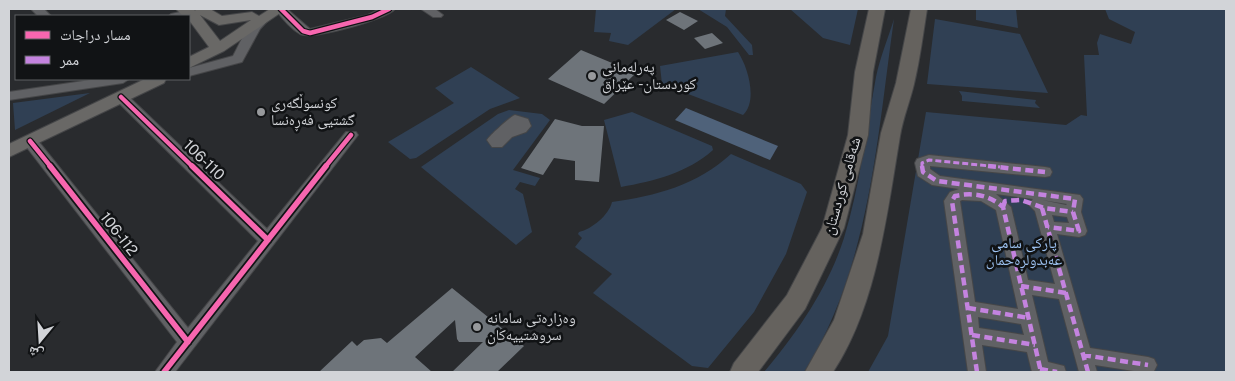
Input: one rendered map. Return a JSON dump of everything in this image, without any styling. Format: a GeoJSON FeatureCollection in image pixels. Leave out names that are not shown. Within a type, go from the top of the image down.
{"type":"FeatureCollection","features":[{"type":"Feature","properties":{"kind":"highway","name":"شەقامی کوردستان"},"geometry":{"type":"LineString","coordinates":[[859,126],[864,72],[877,9]]}},
{"type":"Feature","properties":{"kind":"highway","name":"شەقامی کوردستان"},"geometry":{"type":"LineString","coordinates":[[743,372],[796,302],[833,228],[859,126],[893,9]]}},
{"type":"Feature","properties":{"kind":"highway"},"geometry":{"type":"LineString","coordinates":[[825,366],[858,288],[874,234],[891,133],[894,89],[906,9]]}},
{"type":"Feature","properties":{"kind":"highway"},"geometry":{"type":"LineString","coordinates":[[891,133],[905,83],[919,9]]}},
{"type":"Feature","properties":{"kind":"main road"},"geometry":{"type":"LineString","coordinates":[[189,14],[219,21],[280,9]]}},
{"type":"Feature","properties":{"kind":"main road"},"geometry":{"type":"LineString","coordinates":[[190,62],[261,14]]}},
{"type":"Feature","properties":{"kind":"main road"},"geometry":{"type":"LineString","coordinates":[[190,15],[215,44]]}},
{"type":"Feature","properties":{"kind":"main road"},"geometry":{"type":"LineString","coordinates":[[190,16],[202,34],[190,51]]}},
{"type":"Feature","properties":{"kind":"main road"},"geometry":{"type":"LineString","coordinates":[[190,52],[215,44]]}},
{"type":"Feature","properties":{"kind":"main road"},"geometry":{"type":"LineString","coordinates":[[9,151],[154,80]]}},
{"type":"Feature","properties":{"kind":"main road"},"geometry":{"type":"LineString","coordinates":[[9,140],[154,80]]}},
{"type":"Feature","properties":{"kind":"street"},"geometry":{"type":"LineString","coordinates":[[280,9],[303,31],[310,34],[372,17],[388,9]]}},
{"type":"Feature","properties":{"kind":"street"},"geometry":{"type":"LineString","coordinates":[[294,9],[314,28],[364,14],[368,9]]}},
{"type":"Feature","properties":{"kind":"street"},"geometry":{"type":"LineString","coordinates":[[427,9],[437,15]]}},
{"type":"Feature","properties":{"kind":"street"},"geometry":{"type":"LineString","coordinates":[[190,72],[238,59],[256,28],[261,14]]}},
{"type":"Feature","properties":{"kind":"street"},"geometry":{"type":"LineString","coordinates":[[215,44],[238,59]]}},
{"type":"Feature","properties":{"kind":"street"},"geometry":{"type":"LineString","coordinates":[[9,96],[116,80]]}},
{"type":"Feature","properties":{"kind":"street","name":"106-110"},"geometry":{"type":"LineString","coordinates":[[121,97],[268,240]]}},
{"type":"Feature","properties":{"kind":"street"},"geometry":{"type":"LineString","coordinates":[[164,372],[351,134]]}},
{"type":"Feature","properties":{"kind":"street","name":"106-112"},"geometry":{"type":"LineString","coordinates":[[30,141],[188,342]]}},
{"type":"Feature","properties":{"kind":"street"},"geometry":{"type":"LineString","coordinates":[[1045,172],[929,160],[922,163],[923,172],[931,179],[1075,199],[1073,212],[1079,231],[1048,227]]}},
{"type":"Feature","properties":{"kind":"street"},"geometry":{"type":"LineString","coordinates":[[977,372],[952,201],[956,196],[966,193],[988,196],[996,200],[1003,207],[1034,345],[1046,371]]}},
{"type":"Feature","properties":{"kind":"street"},"geometry":{"type":"LineString","coordinates":[[1003,207],[1006,201],[1012,199],[1035,203],[1042,208],[1073,212]]}},
{"type":"Feature","properties":{"kind":"street"},"geometry":{"type":"LineString","coordinates":[[1042,208],[1086,364],[1148,366]]}},
{"type":"Feature","properties":{"kind":"street"},"geometry":{"type":"LineString","coordinates":[[1021,286],[1066,293]]}},
{"type":"Feature","properties":{"kind":"street"},"geometry":{"type":"LineString","coordinates":[[968,308],[1029,318]]}},
{"type":"Feature","properties":{"kind":"street"},"geometry":{"type":"LineString","coordinates":[[972,335],[1034,345]]}},
{"type":"Feature","properties":{"kind":"green space"},"geometry":{"type":"Polygon","coordinates":[[[596,9],[676,9],[628,45],[609,41],[611,33],[594,32],[596,9]]]}},
{"type":"Feature","properties":{"kind":"green space"},"geometry":{"type":"Polygon","coordinates":[[[698,9],[726,9],[725,16],[752,45],[753,55],[749,55],[727,27],[698,9]]]}},
{"type":"Feature","properties":{"kind":"green space"},"geometry":{"type":"Polygon","coordinates":[[[790,9],[858,9],[850,45],[823,38],[790,9]]]}},
{"type":"Feature","properties":{"kind":"green space"},"geometry":{"type":"Polygon","coordinates":[[[976,9],[1016,9],[1018,28],[976,20],[976,9]]]}},
{"type":"Feature","properties":{"kind":"green space","name":"پارکی سامی عەبدولڕەحمان"},"geometry":{"type":"Polygon","coordinates":[[[1105,9],[1226,9],[1226,372],[868,372],[888,336],[926,112],[1066,125],[1081,115],[1087,116],[1084,55],[1099,55],[1097,43],[1100,34],[1131,44],[1135,32],[1109,19],[1105,9]]]}},
{"type":"Feature","properties":{"kind":"green space"},"geometry":{"type":"Polygon","coordinates":[[[894,19],[867,201],[857,246],[844,290],[826,332],[804,372],[764,372],[800,326],[829,275],[844,238],[854,199],[878,70],[894,19]]]}},
{"type":"Feature","properties":{"kind":"green space"},"geometry":{"type":"Polygon","coordinates":[[[935,19],[1020,34],[1048,93],[927,84],[935,19]]]}},
{"type":"Feature","properties":{"kind":"green space"},"geometry":{"type":"Polygon","coordinates":[[[738,52],[748,75],[751,93],[748,109],[743,115],[662,84],[660,66],[738,52]]]}},
{"type":"Feature","properties":{"kind":"green space"},"geometry":{"type":"Polygon","coordinates":[[[471,67],[520,98],[490,109],[416,158],[410,159],[388,142],[454,103],[435,88],[471,67]]]}},
{"type":"Feature","properties":{"kind":"green space"},"geometry":{"type":"Polygon","coordinates":[[[959,91],[1036,100],[1035,103],[1040,108],[962,101],[959,91]]]}},
{"type":"Feature","properties":{"kind":"green space"},"geometry":{"type":"Polygon","coordinates":[[[90,93],[15,130],[13,103],[90,93]]]}},
{"type":"Feature","properties":{"kind":"green space"},"geometry":{"type":"Polygon","coordinates":[[[509,110],[542,114],[550,120],[513,170],[540,178],[535,186],[520,182],[515,189],[523,194],[532,232],[516,245],[421,167],[498,114],[509,110]]]}},
{"type":"Feature","properties":{"kind":"green space"},"geometry":{"type":"Polygon","coordinates":[[[632,112],[712,146],[713,150],[692,165],[670,175],[621,187],[604,120],[632,112]]]}},
{"type":"Feature","properties":{"kind":"green space"},"geometry":{"type":"Polygon","coordinates":[[[731,154],[801,184],[807,192],[786,254],[754,312],[708,368],[692,366],[593,293],[612,274],[575,247],[582,238],[578,234],[579,232],[599,221],[607,212],[612,202],[660,192],[690,181],[718,165],[731,154]]]}},
{"type":"Feature","properties":{"kind":"shaded area"},"geometry":{"type":"Polygon","coordinates":[[[686,108],[778,146],[770,160],[675,120],[686,108]]]}},
{"type":"Feature","properties":{"kind":"building"},"geometry":{"type":"Polygon","coordinates":[[[680,12],[698,21],[684,30],[666,20],[680,12]]]}},
{"type":"Feature","properties":{"kind":"building"},"geometry":{"type":"Polygon","coordinates":[[[712,33],[723,43],[705,49],[694,38],[712,33]]]}},
{"type":"Feature","properties":{"kind":"building","name":"پەرلەمانی کوردستان - عێراق"},"geometry":{"type":"Polygon","coordinates":[[[581,50],[636,73],[604,104],[548,79],[581,50]]]}},
{"type":"Feature","properties":{"kind":"building"},"geometry":{"type":"Polygon","coordinates":[[[555,119],[582,126],[604,126],[599,182],[575,180],[575,161],[554,158],[543,175],[521,168],[555,119]]]}},
{"type":"Feature","properties":{"kind":"building","name":"وەزارەتی سامانە سروشتییەکان"},"geometry":{"type":"Polygon","coordinates":[[[452,288],[524,346],[497,372],[452,372],[483,342],[459,342],[455,320],[415,357],[432,372],[319,372],[352,341],[357,346],[364,340],[381,338],[387,343],[452,288]]]}},
{"type":"Feature","properties":{"kind":"marked path"},"geometry":{"type":"LineString","coordinates":[[1045,172],[929,160],[922,163],[923,172],[937,181],[1075,199],[1073,212],[1079,231],[1048,227]]}},
{"type":"Feature","properties":{"kind":"marked path"},"geometry":{"type":"LineString","coordinates":[[977,372],[952,201],[955,196],[968,194],[987,197],[1003,207],[1041,372]]}},
{"type":"Feature","properties":{"kind":"marked path"},"geometry":{"type":"LineString","coordinates":[[1003,207],[1005,201],[1016,199],[1044,208],[1073,212]]}},
{"type":"Feature","properties":{"kind":"marked path"},"geometry":{"type":"LineString","coordinates":[[1042,208],[1088,372]]}},
{"type":"Feature","properties":{"kind":"marked path"},"geometry":{"type":"LineString","coordinates":[[1021,286],[1066,293]]}},
{"type":"Feature","properties":{"kind":"marked path"},"geometry":{"type":"LineString","coordinates":[[968,308],[1029,318]]}},
{"type":"Feature","properties":{"kind":"marked path"},"geometry":{"type":"LineString","coordinates":[[972,335],[1035,345]]}},
{"type":"Feature","properties":{"kind":"marked path"},"geometry":{"type":"LineString","coordinates":[[1083,355],[1148,365]]}},
{"type":"Feature","properties":{"kind":"marked path"},"geometry":{"type":"LineString","coordinates":[[1040,369],[1057,372]]}},
{"type":"Feature","properties":{"kind":"cycle path"},"geometry":{"type":"LineString","coordinates":[[281,9],[303,31],[310,33],[372,17],[389,9]]}},
{"type":"Feature","properties":{"kind":"cycle path"},"geometry":{"type":"LineString","coordinates":[[121,97],[268,240]]}},
{"type":"Feature","properties":{"kind":"cycle path"},"geometry":{"type":"LineString","coordinates":[[164,372],[351,135]]}},
{"type":"Feature","properties":{"kind":"cycle path"},"geometry":{"type":"LineString","coordinates":[[30,141],[188,342]]}},
{"type":"Feature","properties":{"kind":"place","name":"پەرلەمانی کوردستان - عێراق"},"geometry":{"type":"Point","coordinates":[592,76]}},
{"type":"Feature","properties":{"kind":"place","name":"کونسوڵگەری گشتیی فەڕەنسا"},"geometry":{"type":"Point","coordinates":[261,112]}},
{"type":"Feature","properties":{"kind":"place","name":"وەزارەتی سامانە سروشتییەکان"},"geometry":{"type":"Point","coordinates":[477,327]}}]}
